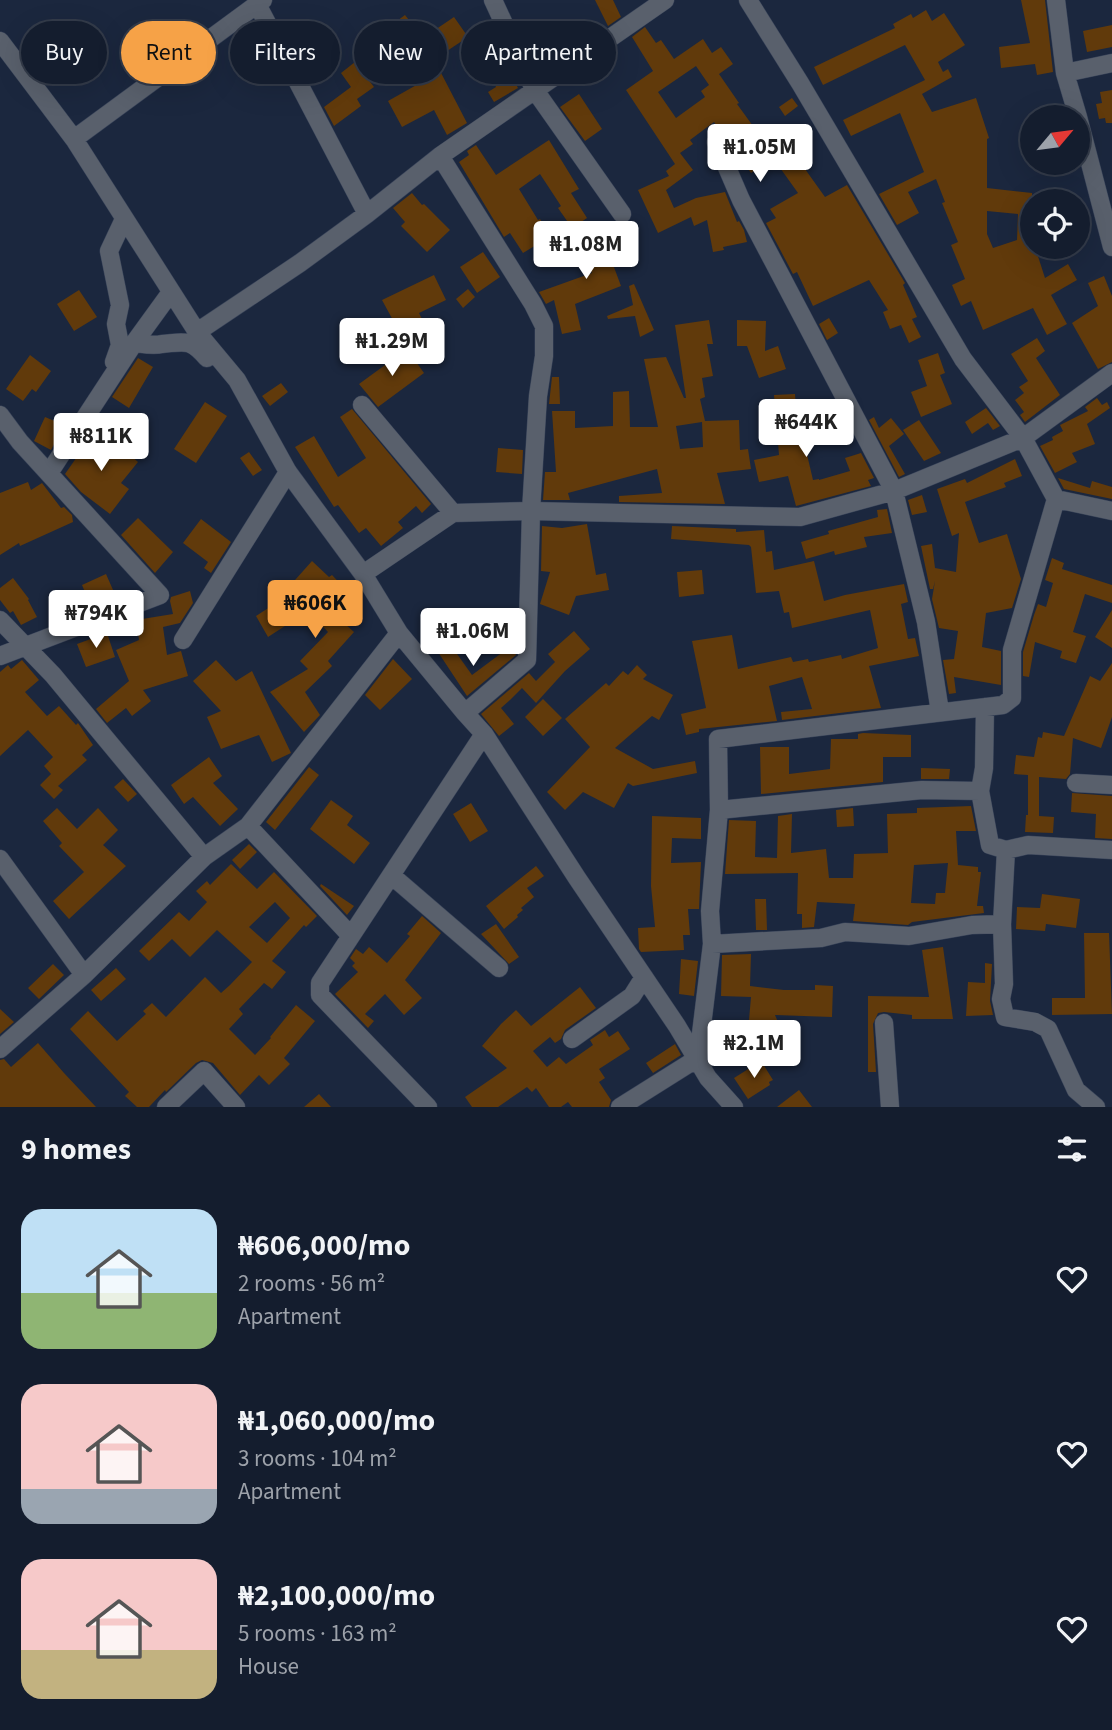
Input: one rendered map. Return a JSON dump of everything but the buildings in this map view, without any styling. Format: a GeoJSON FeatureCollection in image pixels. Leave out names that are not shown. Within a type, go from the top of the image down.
{"type":"FeatureCollection","features":[{"type":"Feature","properties":{"kind":"street"},"geometry":{"type":"LineString","coordinates":[[492,0],[534,89],[622,214]]}},
{"type":"Feature","properties":{"kind":"street"},"geometry":{"type":"LineString","coordinates":[[197,332],[300,263],[440,156],[665,0]]}},
{"type":"Feature","properties":{"kind":"street"},"geometry":{"type":"LineString","coordinates":[[698,1058],[712,944],[710,911],[719,810],[719,739],[1003,705],[1012,698],[1012,650],[1056,499],[1023,438],[963,359],[808,95],[748,0]]}},
{"type":"Feature","properties":{"kind":"street"},"geometry":{"type":"LineString","coordinates":[[1056,0],[1065,73],[1074,105]]}},
{"type":"Feature","properties":{"kind":"street"},"geometry":{"type":"LineString","coordinates":[[74,139],[260,2],[367,214]]}},
{"type":"Feature","properties":{"kind":"street"},"geometry":{"type":"LineString","coordinates":[[3,50],[74,139],[197,332],[237,380],[288,472],[363,574],[399,633],[484,734],[698,1058],[708,1078],[734,1107]]}},
{"type":"Feature","properties":{"kind":"street"},"geometry":{"type":"LineString","coordinates":[[1065,73],[1112,63]]}},
{"type":"Feature","properties":{"kind":"street"},"geometry":{"type":"LineString","coordinates":[[716,142],[741,200],[894,491],[926,622],[940,712]]}},
{"type":"Feature","properties":{"kind":"street"},"geometry":{"type":"LineString","coordinates":[[440,156],[544,326],[544,356],[531,511],[527,660],[465,713]]}},
{"type":"Feature","properties":{"kind":"street"},"geometry":{"type":"LineString","coordinates":[[1090,163],[1112,247]]}},
{"type":"Feature","properties":{"kind":"street"},"geometry":{"type":"LineString","coordinates":[[105,387],[120,345],[116,324],[120,305],[109,251],[124,219]]}},
{"type":"Feature","properties":{"kind":"street"},"geometry":{"type":"LineString","coordinates":[[49,472],[171,292]]}},
{"type":"Feature","properties":{"kind":"street"},"geometry":{"type":"LineString","coordinates":[[134,343],[160,345],[179,341],[197,346],[226,378],[237,380]]}},
{"type":"Feature","properties":{"kind":"street"},"geometry":{"type":"LineString","coordinates":[[363,574],[453,513],[531,511],[800,517],[894,491],[1023,438],[1112,373]]}},
{"type":"Feature","properties":{"kind":"street"},"geometry":{"type":"LineString","coordinates":[[362,405],[453,513]]}},
{"type":"Feature","properties":{"kind":"street"},"geometry":{"type":"LineString","coordinates":[[0,415],[20,442],[160,595],[0,656]]}},
{"type":"Feature","properties":{"kind":"street"},"geometry":{"type":"LineString","coordinates":[[183,640],[288,472]]}},
{"type":"Feature","properties":{"kind":"street"},"geometry":{"type":"LineString","coordinates":[[1056,499],[1112,511]]}},
{"type":"Feature","properties":{"kind":"street"},"geometry":{"type":"LineString","coordinates":[[0,620],[52,675],[204,857]]}},
{"type":"Feature","properties":{"kind":"street"},"geometry":{"type":"LineString","coordinates":[[0,1049],[84,975],[204,857],[248,826],[399,633]]}},
{"type":"Feature","properties":{"kind":"street"},"geometry":{"type":"LineString","coordinates":[[985,707],[984,768],[980,791],[990,845],[1006,850],[1028,845],[1112,850]]}},
{"type":"Feature","properties":{"kind":"street"},"geometry":{"type":"LineString","coordinates":[[428,1107],[320,995],[320,983],[484,734]]}},
{"type":"Feature","properties":{"kind":"street"},"geometry":{"type":"LineString","coordinates":[[1076,783],[1112,785]]}},
{"type":"Feature","properties":{"kind":"street"},"geometry":{"type":"LineString","coordinates":[[719,810],[922,790],[980,791]]}},
{"type":"Feature","properties":{"kind":"street"},"geometry":{"type":"LineString","coordinates":[[248,826],[351,936]]}},
{"type":"Feature","properties":{"kind":"street"},"geometry":{"type":"LineString","coordinates":[[1006,850],[1002,924],[1005,946],[1004,984],[1001,999],[1005,1017],[1035,1022],[1048,1029],[1076,1090],[1096,1107]]}},
{"type":"Feature","properties":{"kind":"street"},"geometry":{"type":"LineString","coordinates":[[0,859],[84,975]]}},
{"type":"Feature","properties":{"kind":"street"},"geometry":{"type":"LineString","coordinates":[[391,875],[499,968]]}},
{"type":"Feature","properties":{"kind":"street"},"geometry":{"type":"LineString","coordinates":[[712,944],[821,938],[845,932],[908,936],[972,925],[1002,924]]}},
{"type":"Feature","properties":{"kind":"street"},"geometry":{"type":"LineString","coordinates":[[572,1039],[632,996],[644,977]]}},
{"type":"Feature","properties":{"kind":"street"},"geometry":{"type":"LineString","coordinates":[[884,1023],[890,1107]]}},
{"type":"Feature","properties":{"kind":"street"},"geometry":{"type":"LineString","coordinates":[[620,1107],[698,1058]]}},
{"type":"Feature","properties":{"kind":"street"},"geometry":{"type":"LineString","coordinates":[[166,1107],[204,1071],[236,1107]]}}]}
